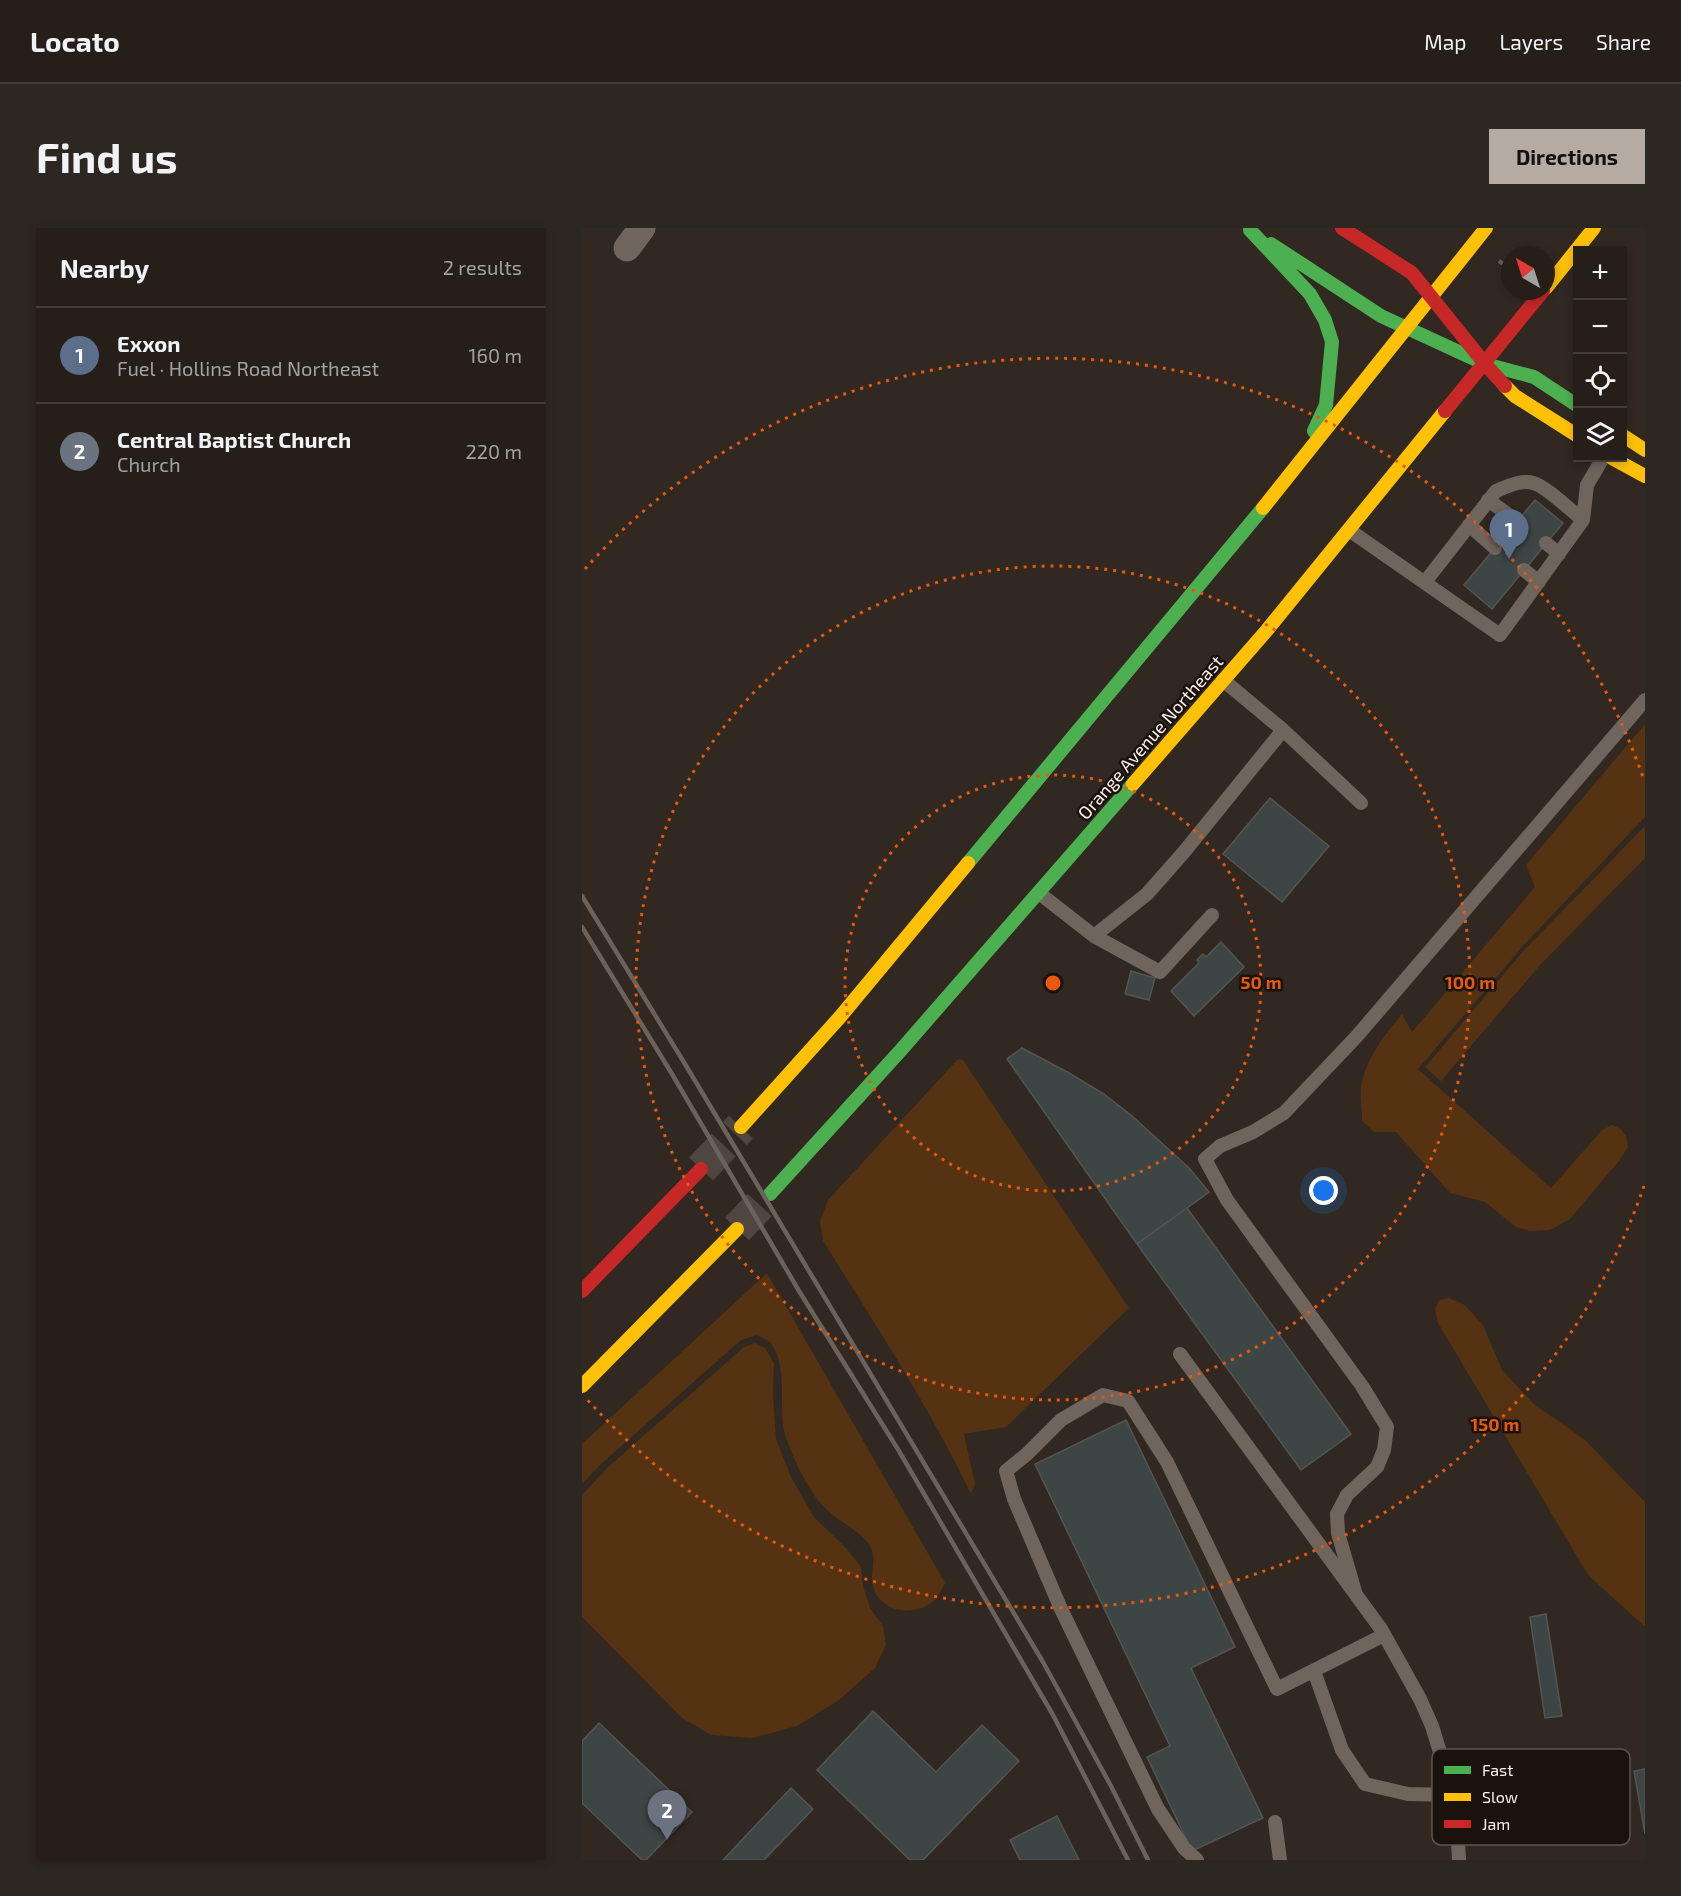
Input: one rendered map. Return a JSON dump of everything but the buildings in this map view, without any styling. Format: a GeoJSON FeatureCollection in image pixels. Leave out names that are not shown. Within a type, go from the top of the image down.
{"type":"FeatureCollection","features":[{"type":"Feature","properties":{"kind":"main road"},"geometry":{"type":"LineString","coordinates":[[1342,228],[1412,273],[1485,364],[1515,396],[1573,433]]}},
{"type":"Feature","properties":{"kind":"main road"},"geometry":{"type":"LineString","coordinates":[[741,1127],[840,1017],[1297,466],[1485,228]]}},
{"type":"Feature","properties":{"kind":"main road","name":"Orange Avenue Northeast"},"geometry":{"type":"LineString","coordinates":[[1555,277],[1594,228]]}},
{"type":"Feature","properties":{"kind":"main road"},"geometry":{"type":"LineString","coordinates":[[1248,229],[1381,316],[1485,364],[1533,377],[1573,403]]}},
{"type":"Feature","properties":{"kind":"main road"},"geometry":{"type":"LineString","coordinates":[[1248,229],[1310,294],[1325,320],[1332,342],[1326,405],[1297,466]]}},
{"type":"Feature","properties":{"kind":"main road","name":"Orange Avenue Northeast"},"geometry":{"type":"LineString","coordinates":[[770,1194],[901,1050],[1223,680],[1349,530],[1536,300]]}},
{"type":"Feature","properties":{"kind":"main road"},"geometry":{"type":"LineString","coordinates":[[1627,438],[1645,450]]}},
{"type":"Feature","properties":{"kind":"main road"},"geometry":{"type":"LineString","coordinates":[[1619,462],[1645,476]]}},
{"type":"Feature","properties":{"kind":"main road"},"geometry":{"type":"LineString","coordinates":[[582,1291],[701,1169]]}},
{"type":"Feature","properties":{"kind":"main road"},"geometry":{"type":"LineString","coordinates":[[582,1386],[737,1229]]}},
{"type":"Feature","properties":{"kind":"lane"},"geometry":{"type":"LineString","coordinates":[[1349,530],[1500,635],[1583,520],[1587,485],[1601,462]]}},
{"type":"Feature","properties":{"kind":"lane"},"geometry":{"type":"LineString","coordinates":[[1425,582],[1488,500],[1496,491],[1512,484],[1532,482],[1583,520]]}},
{"type":"Feature","properties":{"kind":"lane"},"geometry":{"type":"LineString","coordinates":[[1488,500],[1516,521]]}},
{"type":"Feature","properties":{"kind":"lane"},"geometry":{"type":"LineString","coordinates":[[1469,525],[1495,548]]}},
{"type":"Feature","properties":{"kind":"lane"},"geometry":{"type":"LineString","coordinates":[[1546,543],[1560,554]]}},
{"type":"Feature","properties":{"kind":"lane"},"geometry":{"type":"LineString","coordinates":[[1524,570],[1539,582]]}},
{"type":"Feature","properties":{"kind":"lane"},"geometry":{"type":"LineString","coordinates":[[1223,680],[1283,730],[1361,803]]}},
{"type":"Feature","properties":{"kind":"lane"},"geometry":{"type":"LineString","coordinates":[[1356,1595],[1338,1533],[1337,1514],[1347,1495],[1377,1467],[1384,1450],[1387,1427],[1362,1386],[1227,1200],[1205,1159],[1220,1146],[1253,1132],[1284,1113],[1364,1028],[1645,700]]}},
{"type":"Feature","properties":{"kind":"lane"},"geometry":{"type":"LineString","coordinates":[[1094,936],[1147,894],[1283,730]]}},
{"type":"Feature","properties":{"kind":"lane"},"geometry":{"type":"LineString","coordinates":[[1039,893],[1094,936],[1160,972],[1212,915]]}},
{"type":"Feature","properties":{"kind":"lane"},"geometry":{"type":"LineString","coordinates":[[1180,1354],[1384,1635],[1420,1699],[1439,1749]]}},
{"type":"Feature","properties":{"kind":"lane"},"geometry":{"type":"LineString","coordinates":[[1197,1860],[1184,1848],[1158,1809],[1061,1609],[1014,1499],[1006,1471],[1028,1454],[1061,1420],[1083,1406],[1103,1395],[1128,1401],[1167,1462],[1277,1689],[1384,1635]]}},
{"type":"Feature","properties":{"kind":"lane"},"geometry":{"type":"LineString","coordinates":[[1314,1671],[1342,1749],[1365,1784],[1408,1794],[1432,1795]]}},
{"type":"Feature","properties":{"kind":"lane"},"geometry":{"type":"LineString","coordinates":[[1275,1822],[1280,1860]]}},
{"type":"Feature","properties":{"kind":"lane"},"geometry":{"type":"LineString","coordinates":[[1458,1845],[1459,1860]]}},
{"type":"Feature","properties":{"kind":"shaded area"},"geometry":{"type":"Polygon","coordinates":[[[1645,724],[1645,817],[1523,946],[1418,1069],[1551,1188],[1602,1130],[1612,1125],[1621,1129],[1626,1136],[1628,1147],[1619,1161],[1570,1219],[1550,1230],[1530,1231],[1516,1227],[1485,1202],[1450,1193],[1396,1132],[1374,1132],[1362,1121],[1363,1077],[1376,1048],[1402,1014],[1412,1032],[1535,887],[1526,865],[1645,724]]]}},
{"type":"Feature","properties":{"kind":"shaded area"},"geometry":{"type":"Polygon","coordinates":[[[1645,826],[1645,858],[1541,964],[1441,1081],[1425,1067],[1526,948],[1645,826]]]}},
{"type":"Feature","properties":{"kind":"shaded area"},"geometry":{"type":"Polygon","coordinates":[[[958,1059],[963,1060],[1129,1308],[1006,1427],[964,1434],[975,1484],[971,1494],[919,1397],[823,1241],[820,1221],[828,1200],[958,1059]]]}},
{"type":"Feature","properties":{"kind":"shaded area"},"geometry":{"type":"Polygon","coordinates":[[[767,1273],[945,1583],[929,1605],[912,1610],[897,1609],[884,1603],[875,1593],[871,1547],[859,1534],[826,1509],[808,1485],[798,1466],[786,1438],[782,1415],[782,1378],[777,1355],[771,1343],[757,1335],[741,1340],[601,1464],[582,1484],[582,1444],[767,1273]]]}},
{"type":"Feature","properties":{"kind":"shaded area"},"geometry":{"type":"Polygon","coordinates":[[[1449,1298],[1465,1305],[1483,1325],[1502,1370],[1535,1405],[1584,1439],[1645,1502],[1645,1627],[1588,1575],[1438,1323],[1435,1310],[1439,1300],[1449,1298]]]}},
{"type":"Feature","properties":{"kind":"shaded area"},"geometry":{"type":"Polygon","coordinates":[[[755,1343],[765,1348],[774,1363],[773,1394],[776,1439],[791,1477],[814,1517],[846,1548],[861,1567],[863,1586],[870,1608],[883,1626],[886,1645],[875,1668],[839,1700],[797,1726],[753,1738],[711,1735],[682,1718],[582,1617],[582,1495],[607,1468],[744,1347],[755,1343]]]}},
{"type":"Feature","properties":{"kind":"tunnel"},"geometry":{"type":"LineString","coordinates":[[701,1169],[741,1127]]}},
{"type":"Feature","properties":{"kind":"tunnel"},"geometry":{"type":"LineString","coordinates":[[737,1229],[770,1194]]}},
{"type":"Feature","properties":{"kind":"railway"},"geometry":{"type":"LineString","coordinates":[[582,896],[1043,1662],[1111,1786],[1148,1860]]}},
{"type":"Feature","properties":{"kind":"railway"},"geometry":{"type":"LineString","coordinates":[[582,927],[672,1074],[799,1291],[899,1451],[1053,1715],[1128,1860]]}},
{"type":"Feature","properties":{"kind":"traffic: fast"},"geometry":{"type":"LineString","coordinates":[[1250,230],[1310,294],[1325,320],[1332,342],[1326,405],[1314,431]]}},
{"type":"Feature","properties":{"kind":"traffic: fast"},"geometry":{"type":"LineString","coordinates":[[1271,244],[1381,316],[1485,364],[1534,377],[1573,403]]}},
{"type":"Feature","properties":{"kind":"traffic: fast"},"geometry":{"type":"LineString","coordinates":[[968,863],[1263,508]]}},
{"type":"Feature","properties":{"kind":"traffic: fast"},"geometry":{"type":"LineString","coordinates":[[770,1194],[901,1050],[1133,784]]}},
{"type":"Feature","properties":{"kind":"traffic: slow"},"geometry":{"type":"LineString","coordinates":[[1263,508],[1486,228]]}},
{"type":"Feature","properties":{"kind":"traffic: slow"},"geometry":{"type":"LineString","coordinates":[[1555,277],[1594,228]]}},
{"type":"Feature","properties":{"kind":"traffic: slow"},"geometry":{"type":"LineString","coordinates":[[1505,386],[1515,396],[1573,433]]}},
{"type":"Feature","properties":{"kind":"traffic: slow"},"geometry":{"type":"LineString","coordinates":[[1133,784],[1267,630],[1445,411]]}},
{"type":"Feature","properties":{"kind":"traffic: slow"},"geometry":{"type":"LineString","coordinates":[[1627,438],[1645,450]]}},
{"type":"Feature","properties":{"kind":"traffic: slow"},"geometry":{"type":"LineString","coordinates":[[1619,462],[1645,476]]}},
{"type":"Feature","properties":{"kind":"traffic: slow"},"geometry":{"type":"LineString","coordinates":[[741,1127],[840,1017],[968,863]]}},
{"type":"Feature","properties":{"kind":"traffic: slow"},"geometry":{"type":"LineString","coordinates":[[582,1386],[737,1229]]}},
{"type":"Feature","properties":{"kind":"traffic: jam"},"geometry":{"type":"LineString","coordinates":[[1342,228],[1412,273],[1505,386]]}},
{"type":"Feature","properties":{"kind":"traffic: jam"},"geometry":{"type":"LineString","coordinates":[[1445,411],[1536,300]]}},
{"type":"Feature","properties":{"kind":"traffic: jam"},"geometry":{"type":"LineString","coordinates":[[582,1291],[701,1169]]}},
{"type":"Feature","properties":{"kind":"place","name":"Exxon"},"geometry":{"type":"Point","coordinates":[1509,559]}},
{"type":"Feature","properties":{"kind":"place","name":"Central Baptist Church"},"geometry":{"type":"Point","coordinates":[667,1840]}}]}
